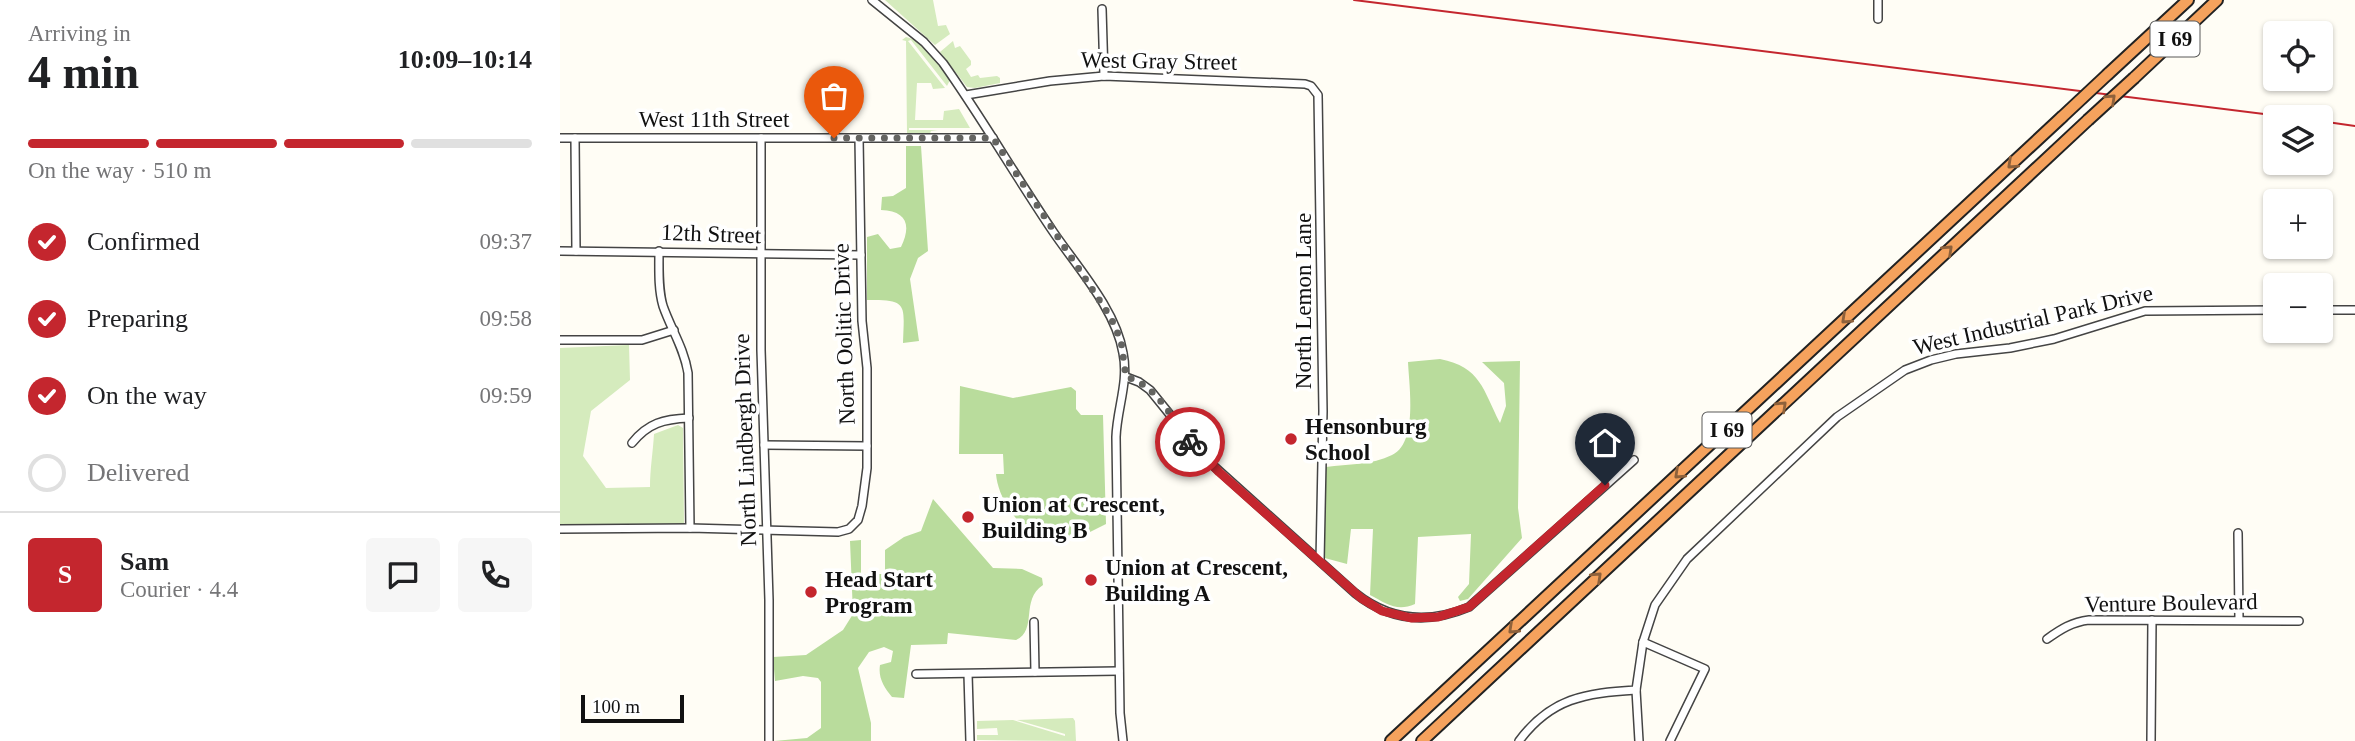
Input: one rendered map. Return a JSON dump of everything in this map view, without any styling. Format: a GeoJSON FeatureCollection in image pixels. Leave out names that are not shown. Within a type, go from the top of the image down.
{"type":"FeatureCollection","features":[{"type":"Feature","properties":{"kind":"highway","name":"I 69"},"geometry":{"type":"LineString","coordinates":[[1391,741],[2188,0]]}},
{"type":"Feature","properties":{"kind":"highway","name":"I 69"},"geometry":{"type":"LineString","coordinates":[[1422,741],[2217,0]]}},
{"type":"Feature","properties":{"kind":"street"},"geometry":{"type":"LineString","coordinates":[[872,0],[924,42],[943,63],[1111,318],[1121,341],[1126,377],[1116,437],[1119,671],[1123,741]]}},
{"type":"Feature","properties":{"kind":"street"},"geometry":{"type":"LineString","coordinates":[[1878,0],[1878,19]]}},
{"type":"Feature","properties":{"kind":"street"},"geometry":{"type":"LineString","coordinates":[[1102,9],[1104,76]]}},
{"type":"Feature","properties":{"kind":"street","name":"West Gray Street"},"geometry":{"type":"LineString","coordinates":[[966,95],[1051,81],[1104,76],[1311,86]]}},
{"type":"Feature","properties":{"kind":"street","name":"North Lemon Lane"},"geometry":{"type":"LineString","coordinates":[[1311,86],[1318,95],[1321,196],[1320,561]]}},
{"type":"Feature","properties":{"kind":"street","name":"West 11th Street"},"geometry":{"type":"LineString","coordinates":[[560,138],[993,138]]}},
{"type":"Feature","properties":{"kind":"street"},"geometry":{"type":"LineString","coordinates":[[575,138],[576,251]]}},
{"type":"Feature","properties":{"kind":"street","name":"North Lindbergh Drive"},"geometry":{"type":"LineString","coordinates":[[761,138],[769,741]]}},
{"type":"Feature","properties":{"kind":"street","name":"North Oolitic Drive"},"geometry":{"type":"LineString","coordinates":[[766,530],[838,532],[852,527],[858,520],[862,506],[867,468],[867,361],[863,331],[859,138]]}},
{"type":"Feature","properties":{"kind":"street","name":"12th Street"},"geometry":{"type":"LineString","coordinates":[[560,251],[861,255]]}},
{"type":"Feature","properties":{"kind":"street"},"geometry":{"type":"LineString","coordinates":[[659,251],[659,286],[663,305],[683,350],[688,373],[690,528]]}},
{"type":"Feature","properties":{"kind":"street","name":"West Industrial Park Drive"},"geometry":{"type":"LineString","coordinates":[[1639,741],[1636,690],[1643,642],[1655,605],[1675,574],[1693,552],[1837,417],[1905,370],[1956,354],[2010,348],[2054,339],[2146,311],[2263,310]]}},
{"type":"Feature","properties":{"kind":"street"},"geometry":{"type":"LineString","coordinates":[[2333,310],[2355,310]]}},
{"type":"Feature","properties":{"kind":"street"},"geometry":{"type":"LineString","coordinates":[[560,340],[642,340],[674,330]]}},
{"type":"Feature","properties":{"kind":"street"},"geometry":{"type":"LineString","coordinates":[[1126,377],[1139,382],[1155,396],[1206,459],[1355,593],[1382,611],[1411,618],[1450,614],[1478,601],[1634,460]]}},
{"type":"Feature","properties":{"kind":"street"},"geometry":{"type":"LineString","coordinates":[[632,443],[642,430],[653,425],[689,418]]}},
{"type":"Feature","properties":{"kind":"street"},"geometry":{"type":"LineString","coordinates":[[764,445],[867,446]]}},
{"type":"Feature","properties":{"kind":"street"},"geometry":{"type":"LineString","coordinates":[[560,529],[766,530]]}},
{"type":"Feature","properties":{"kind":"street"},"geometry":{"type":"LineString","coordinates":[[2238,533],[2239,620]]}},
{"type":"Feature","properties":{"kind":"street","name":"Venture Boulevard"},"geometry":{"type":"LineString","coordinates":[[2047,639],[2078,621],[2299,621]]}},
{"type":"Feature","properties":{"kind":"street"},"geometry":{"type":"LineString","coordinates":[[2151,621],[2151,741]]}},
{"type":"Feature","properties":{"kind":"street"},"geometry":{"type":"LineString","coordinates":[[1034,622],[1035,672]]}},
{"type":"Feature","properties":{"kind":"street"},"geometry":{"type":"LineString","coordinates":[[1643,642],[1704,669],[1670,741]]}},
{"type":"Feature","properties":{"kind":"street"},"geometry":{"type":"LineString","coordinates":[[916,674],[1119,671]]}},
{"type":"Feature","properties":{"kind":"street"},"geometry":{"type":"LineString","coordinates":[[968,674],[970,741]]}},
{"type":"Feature","properties":{"kind":"street"},"geometry":{"type":"LineString","coordinates":[[1519,741],[1547,711],[1573,698],[1598,692],[1636,690]]}},
{"type":"Feature","properties":{"kind":"green space"},"geometry":{"type":"Polygon","coordinates":[[[885,0],[933,0],[938,26],[946,25],[950,34],[935,45],[885,0]]]}},
{"type":"Feature","properties":{"kind":"green space"},"geometry":{"type":"Polygon","coordinates":[[[906,37],[926,48],[950,80],[947,86],[911,40],[908,41],[945,88],[933,89],[931,83],[917,83],[915,120],[943,120],[944,111],[959,109],[970,128],[909,128],[938,130],[931,131],[930,134],[907,134],[906,41],[902,40],[906,37]]]}},
{"type":"Feature","properties":{"kind":"green space"},"geometry":{"type":"Polygon","coordinates":[[[953,41],[955,48],[960,46],[971,61],[971,65],[966,69],[971,77],[997,76],[1000,83],[967,87],[940,52],[953,41]]]}},
{"type":"Feature","properties":{"kind":"green space"},"geometry":{"type":"Polygon","coordinates":[[[906,146],[921,146],[928,251],[918,258],[910,279],[919,341],[903,343],[904,320],[901,307],[890,301],[867,300],[867,237],[878,234],[890,249],[901,247],[906,232],[904,220],[896,213],[881,210],[882,197],[893,196],[906,188],[906,146]]]}},
{"type":"Feature","properties":{"kind":"green space"},"geometry":{"type":"Polygon","coordinates":[[[629,345],[630,380],[591,411],[583,456],[606,488],[650,487],[654,434],[678,425],[683,428],[684,526],[560,526],[560,348],[629,345]]]}},
{"type":"Feature","properties":{"kind":"green space"},"geometry":{"type":"Polygon","coordinates":[[[1440,359],[1454,363],[1473,374],[1500,423],[1506,406],[1504,383],[1482,362],[1520,361],[1518,508],[1522,538],[1468,599],[1460,601],[1458,597],[1469,584],[1471,534],[1418,537],[1415,604],[1397,607],[1370,595],[1373,529],[1351,529],[1347,564],[1321,557],[1326,467],[1376,461],[1400,449],[1409,427],[1408,362],[1440,359]]]}},
{"type":"Feature","properties":{"kind":"green space"},"geometry":{"type":"Polygon","coordinates":[[[960,386],[1013,398],[1071,387],[1076,391],[1076,409],[1081,415],[1103,415],[1106,524],[1088,533],[1048,541],[1021,524],[1006,505],[998,484],[996,474],[1004,474],[1003,454],[959,454],[960,386]]]}},
{"type":"Feature","properties":{"kind":"green space"},"geometry":{"type":"Polygon","coordinates":[[[933,499],[993,568],[1022,569],[1042,578],[1043,585],[1032,599],[1023,635],[1016,640],[948,633],[947,644],[911,645],[904,698],[892,697],[881,678],[880,665],[891,662],[893,651],[884,647],[869,652],[858,668],[871,723],[871,741],[774,741],[807,738],[821,728],[821,682],[818,678],[803,676],[775,681],[773,657],[806,655],[843,630],[853,614],[850,541],[861,540],[861,574],[885,574],[885,550],[904,537],[921,531],[933,499]]]}},
{"type":"Feature","properties":{"kind":"green space"},"geometry":{"type":"Polygon","coordinates":[[[1073,718],[1076,741],[977,740],[977,735],[998,735],[997,728],[977,729],[977,721],[1013,720],[1065,736],[1017,720],[1073,718]]]}},
{"type":"Feature","properties":{"kind":"railway"},"geometry":{"type":"LineString","coordinates":[[1354,0],[2263,114]]}},
{"type":"Feature","properties":{"kind":"railway"},"geometry":{"type":"LineString","coordinates":[[2333,123],[2355,126]]}},
{"type":"Feature","properties":{"kind":"way so far"},"geometry":{"type":"LineString","coordinates":[[834,138],[993,138],[1111,318],[1121,341],[1126,377],[1139,382],[1155,396],[1190,442]]}},
{"type":"Feature","properties":{"kind":"place","name":"Hensonburg School"},"geometry":{"type":"Point","coordinates":[1291,439]}},
{"type":"Feature","properties":{"kind":"place","name":"Union at Crescent, Building B"},"geometry":{"type":"Point","coordinates":[968,517]}},
{"type":"Feature","properties":{"kind":"place","name":"Union at Crescent, Building A"},"geometry":{"type":"Point","coordinates":[1091,580]}},
{"type":"Feature","properties":{"kind":"place","name":"Head Start Program"},"geometry":{"type":"Point","coordinates":[811,592]}},
{"type":"Feature","properties":{"kind":"route"},"geometry":{"type":"LineString","coordinates":[[1190,442],[1219,472],[1361,598],[1382,611],[1411,618],[1450,614],[1478,601],[1605,485]]}}]}
